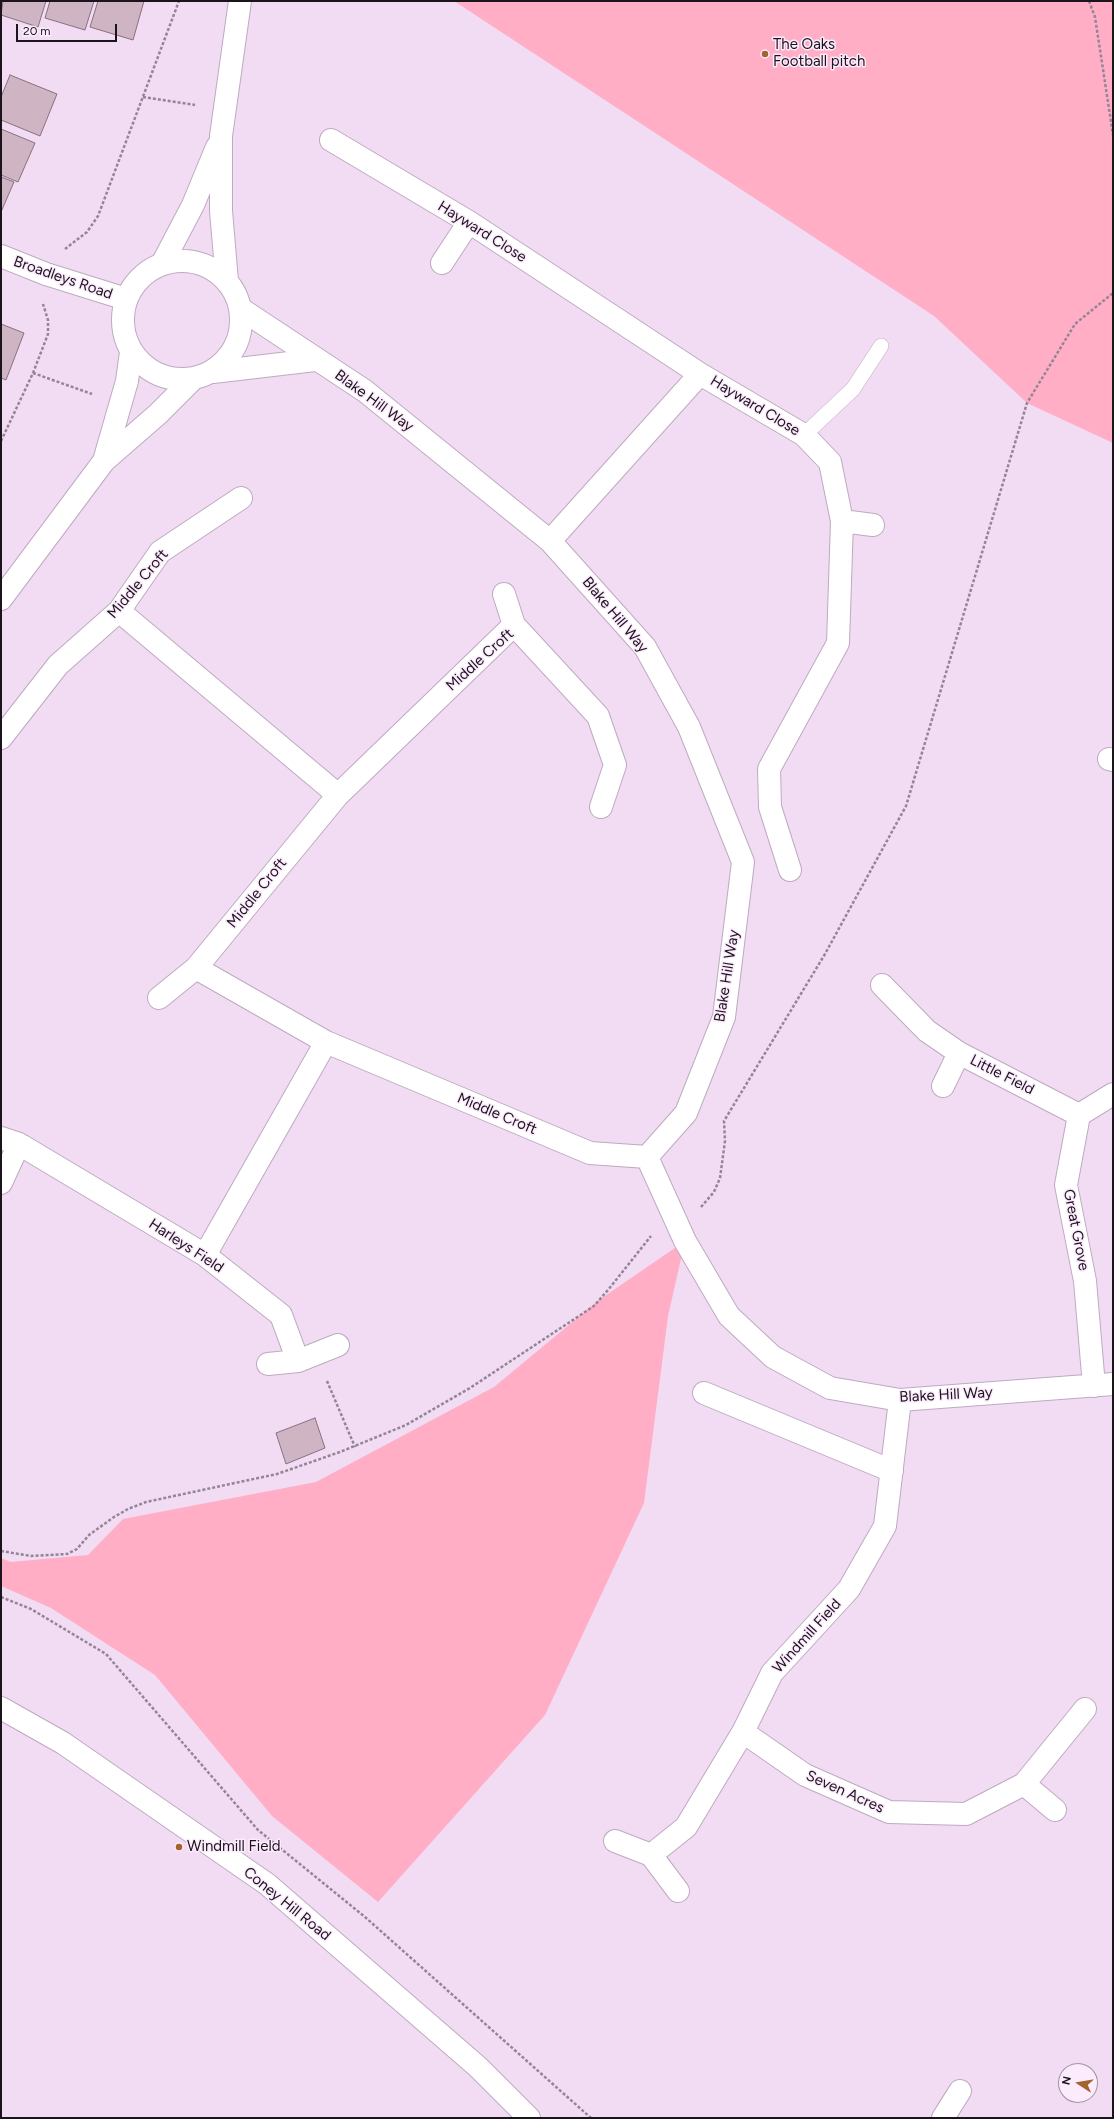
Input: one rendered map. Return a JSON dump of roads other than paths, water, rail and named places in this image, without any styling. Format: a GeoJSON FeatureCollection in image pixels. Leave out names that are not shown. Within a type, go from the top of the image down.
{"type":"FeatureCollection","features":[{"type":"Feature","properties":{"kind":"street"},"geometry":{"type":"LineString","coordinates":[[228,281],[222,211],[221,136],[240,1]]}},
{"type":"Feature","properties":{"kind":"street"},"geometry":{"type":"LineString","coordinates":[[162,264],[193,205],[221,136]]}},
{"type":"Feature","properties":{"kind":"street","name":"Hayward Close"},"geometry":{"type":"LineString","coordinates":[[331,140],[469,222],[700,374],[804,435],[830,462],[842,521],[838,643],[769,769],[770,807],[790,870]]}},
{"type":"Feature","properties":{"kind":"street"},"geometry":{"type":"LineString","coordinates":[[442,263],[469,222]]}},
{"type":"Feature","properties":{"kind":"street","name":"Broadleys Road"},"geometry":{"type":"LineString","coordinates":[[1,256],[46,274],[126,299]]}},
{"type":"Feature","properties":{"kind":"street"},"geometry":{"type":"LineString","coordinates":[[1,599],[104,461],[203,376],[231,355],[240,333],[241,309],[236,294],[228,281],[214,269],[197,262],[179,260],[162,264],[145,273],[131,289],[126,299],[123,328],[131,352],[143,366],[158,375],[175,380],[203,376],[316,360]]}},
{"type":"Feature","properties":{"kind":"street","name":"Blake Hill Way"},"geometry":{"type":"LineString","coordinates":[[241,309],[365,391],[550,541],[645,647],[689,727],[743,862],[724,1017],[686,1113],[647,1157],[685,1241],[728,1316],[773,1357],[830,1388],[900,1400],[1104,1385]]}},
{"type":"Feature","properties":{"kind":"street"},"geometry":{"type":"LineString","coordinates":[[104,461],[127,381],[131,352]]}},
{"type":"Feature","properties":{"kind":"street"},"geometry":{"type":"LineString","coordinates":[[550,541],[700,374]]}},
{"type":"Feature","properties":{"kind":"street","name":"Middle Croft"},"geometry":{"type":"LineString","coordinates":[[1,738],[58,665],[119,611],[160,552],[241,498]]}},
{"type":"Feature","properties":{"kind":"street"},"geometry":{"type":"LineString","coordinates":[[842,521],[873,525]]}},
{"type":"Feature","properties":{"kind":"street"},"geometry":{"type":"LineString","coordinates":[[504,594],[514,626]]}},
{"type":"Feature","properties":{"kind":"street"},"geometry":{"type":"LineString","coordinates":[[119,611],[338,795]]}},
{"type":"Feature","properties":{"kind":"street","name":"Middle Croft"},"geometry":{"type":"LineString","coordinates":[[601,807],[615,764],[598,716],[514,626],[338,795],[196,968],[326,1042],[590,1153],[647,1157]]}},
{"type":"Feature","properties":{"kind":"street"},"geometry":{"type":"LineString","coordinates":[[158,998],[196,968]]}},
{"type":"Feature","properties":{"kind":"street","name":"Little Field"},"geometry":{"type":"LineString","coordinates":[[882,985],[928,1031],[959,1053],[1079,1115]]}},
{"type":"Feature","properties":{"kind":"street"},"geometry":{"type":"LineString","coordinates":[[205,1255],[326,1042]]}},
{"type":"Feature","properties":{"kind":"street"},"geometry":{"type":"LineString","coordinates":[[943,1086],[959,1053]]}},
{"type":"Feature","properties":{"kind":"street"},"geometry":{"type":"LineString","coordinates":[[1079,1115],[1113,1094]]}},
{"type":"Feature","properties":{"kind":"street","name":"Great Grove"},"geometry":{"type":"LineString","coordinates":[[1079,1115],[1066,1185],[1104,1385]]}},
{"type":"Feature","properties":{"kind":"street","name":"Harleys Field"},"geometry":{"type":"LineString","coordinates":[[1,1183],[10,1141],[205,1255],[281,1315],[306,1358]]}},
{"type":"Feature","properties":{"kind":"street"},"geometry":{"type":"LineString","coordinates":[[268,1364],[306,1358],[338,1345]]}},
{"type":"Feature","properties":{"kind":"street"},"geometry":{"type":"LineString","coordinates":[[704,1393],[892,1471]]}},
{"type":"Feature","properties":{"kind":"street","name":"Windmill Field"},"geometry":{"type":"LineString","coordinates":[[652,1855],[686,1827],[743,1732],[772,1673],[849,1589],[885,1526],[900,1400]]}},
{"type":"Feature","properties":{"kind":"street","name":"Coney Hill Road"},"geometry":{"type":"LineString","coordinates":[[1,1708],[63,1743],[267,1884],[478,2067],[529,2118]]}},
{"type":"Feature","properties":{"kind":"street","name":"Seven Acres"},"geometry":{"type":"LineString","coordinates":[[743,1732],[805,1775],[890,1812],[966,1814],[1024,1784],[1085,1709]]}},
{"type":"Feature","properties":{"kind":"street"},"geometry":{"type":"LineString","coordinates":[[1024,1784],[1055,1810]]}},
{"type":"Feature","properties":{"kind":"street"},"geometry":{"type":"LineString","coordinates":[[615,1841],[652,1855],[678,1891]]}},
{"type":"Feature","properties":{"kind":"street"},"geometry":{"type":"LineString","coordinates":[[943,2118],[960,2091]]}},
{"type":"Feature","properties":{"kind":"lane"},"geometry":{"type":"LineString","coordinates":[[804,435],[853,389],[881,346]]}},
{"type":"Feature","properties":{"kind":"place","name":"The Oaks Football pitch"},"geometry":{"type":"Point","coordinates":[765,54]}},
{"type":"Feature","properties":{"kind":"place","name":"Windmill Field"},"geometry":{"type":"Point","coordinates":[179,1847]}}]}
